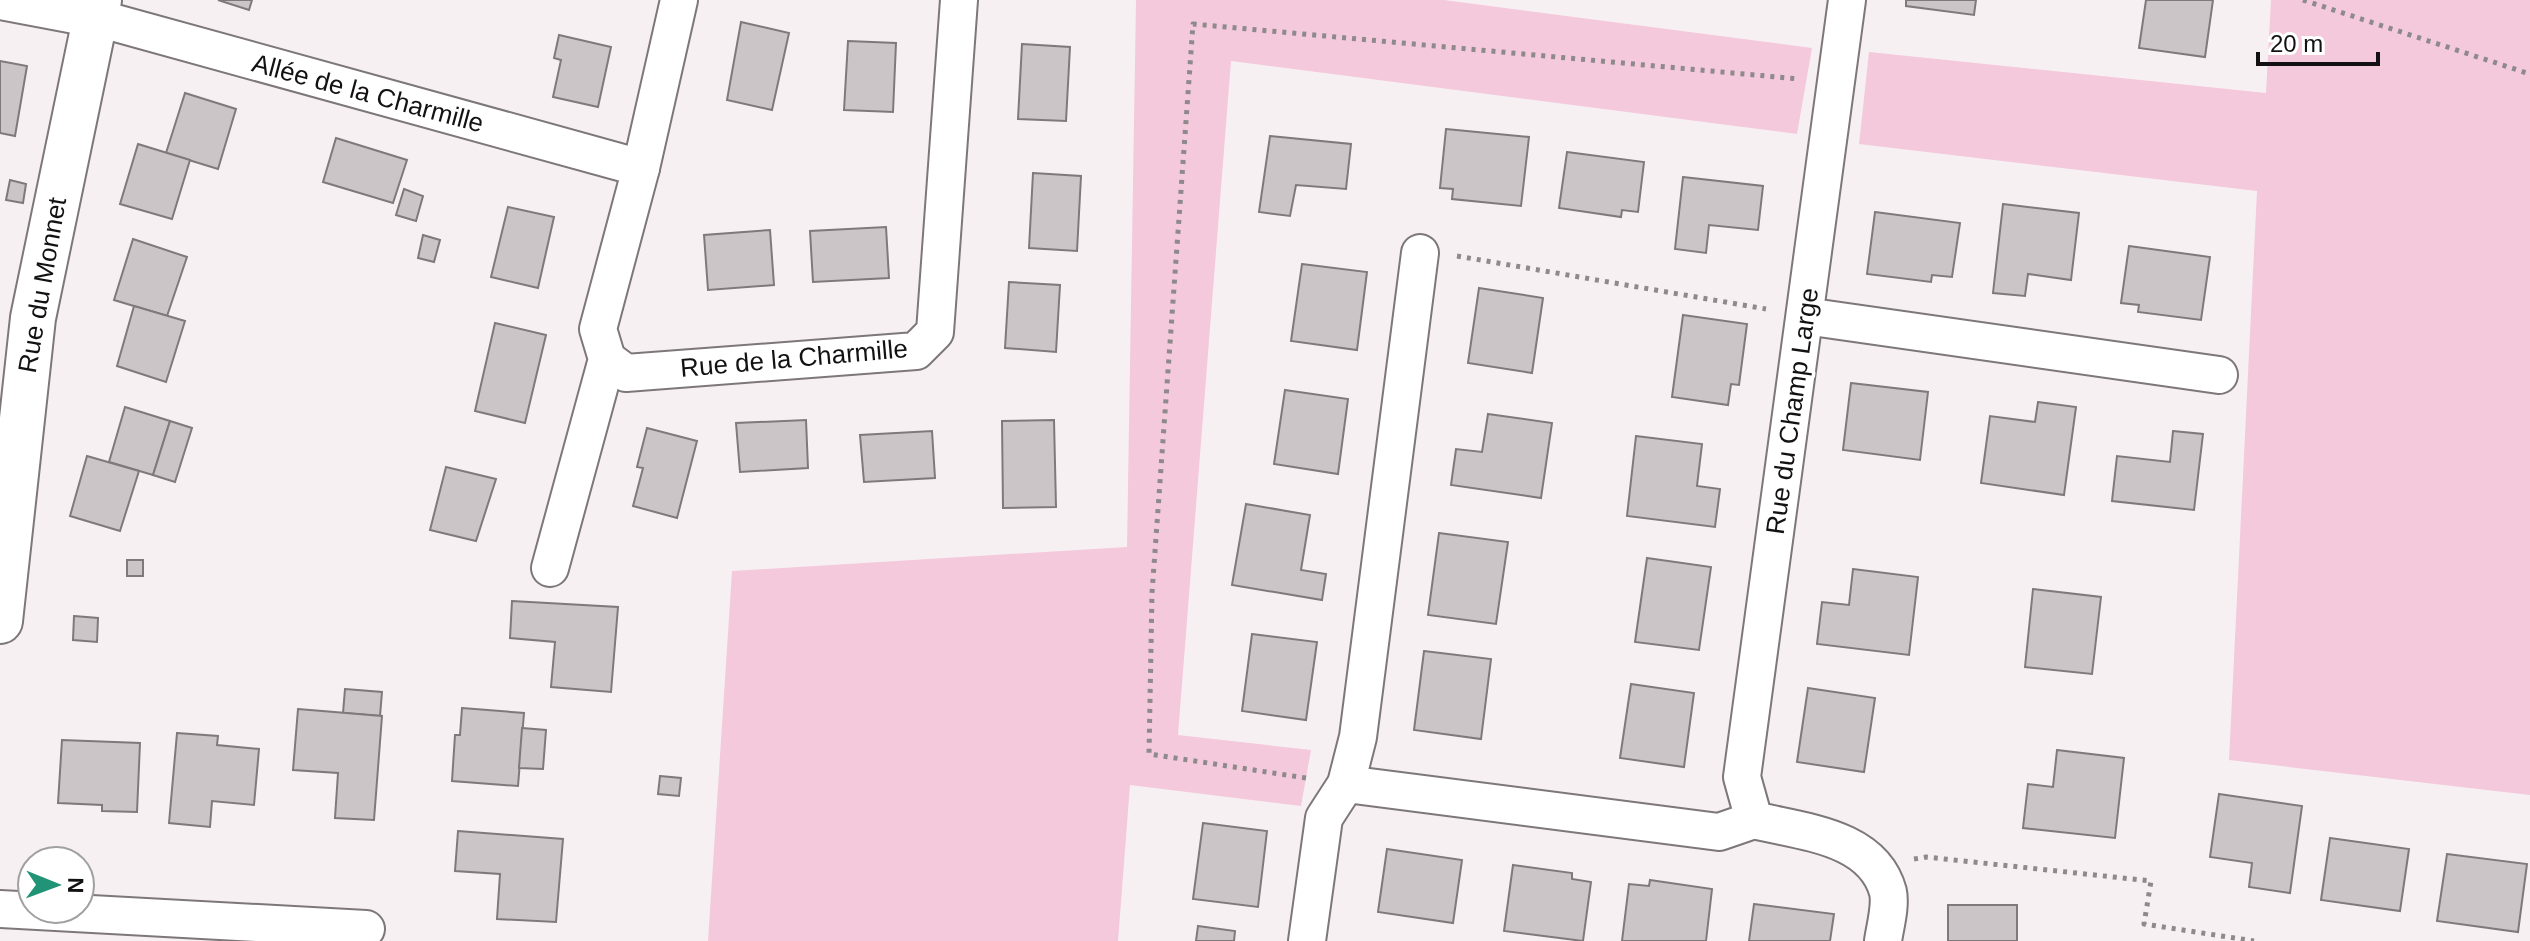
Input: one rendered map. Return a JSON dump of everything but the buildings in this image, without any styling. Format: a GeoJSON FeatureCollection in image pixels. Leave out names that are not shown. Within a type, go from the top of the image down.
{"type":"FeatureCollection","features":[{"type":"Feature","properties":{"kind":"street"},"geometry":{"type":"LineString","coordinates":[[550,568],[607,359],[598,329],[641,168],[679,0]]}},
{"type":"Feature","properties":{"kind":"street","name":"Rue de la Charmille"},"geometry":{"type":"LineString","coordinates":[[607,359],[626,373],[916,351],[935,332],[959,0]]}},
{"type":"Feature","properties":{"kind":"street","name":"Rue du Champ Large"},"geometry":{"type":"LineString","coordinates":[[1754,820],[1742,777],[1847,0]]}},
{"type":"Feature","properties":{"kind":"street","name":"Allée de la Charmille"},"geometry":{"type":"LineString","coordinates":[[0,1],[96,10],[641,168]]}},
{"type":"Feature","properties":{"kind":"street","name":"Rue du Monnet"},"geometry":{"type":"LineString","coordinates":[[0,621],[12,394],[33,318],[96,10]]}},
{"type":"Feature","properties":{"kind":"street"},"geometry":{"type":"LineString","coordinates":[[1307,941],[1324,818],[1346,784],[1358,737],[1420,253]]}},
{"type":"Feature","properties":{"kind":"street"},"geometry":{"type":"LineString","coordinates":[[1805,316],[2219,375]]}},
{"type":"Feature","properties":{"kind":"street"},"geometry":{"type":"LineString","coordinates":[[1346,784],[1719,832],[1754,820],[1847,844],[1877,866],[1889,895],[1883,941]]}},
{"type":"Feature","properties":{"kind":"street"},"geometry":{"type":"LineString","coordinates":[[0,909],[366,929]]}},
{"type":"Feature","properties":{"kind":"path"},"geometry":{"type":"LineString","coordinates":[[2303,0],[2530,74]]}},
{"type":"Feature","properties":{"kind":"path"},"geometry":{"type":"LineString","coordinates":[[1346,784],[1149,754],[1152,593],[1193,24],[1836,82]]}},
{"type":"Feature","properties":{"kind":"path"},"geometry":{"type":"LineString","coordinates":[[1420,253],[1453,255],[1805,316]]}},
{"type":"Feature","properties":{"kind":"path"},"geometry":{"type":"LineString","coordinates":[[1877,866],[1926,857],[2151,881],[2144,924],[2254,941]]}},
{"type":"Feature","properties":{"kind":"shaded area"},"geometry":{"type":"Polygon","coordinates":[[[1136,0],[1444,0],[1812,48],[1797,134],[1231,61],[1178,735],[1311,750],[1301,806],[1130,785],[1118,941],[708,941],[732,571],[1127,547],[1136,0]]]}},
{"type":"Feature","properties":{"kind":"shaded area"},"geometry":{"type":"Polygon","coordinates":[[[2271,0],[2530,0],[2530,795],[2229,760],[2257,191],[1859,144],[1869,52],[2266,93],[2271,0]]]}}]}
